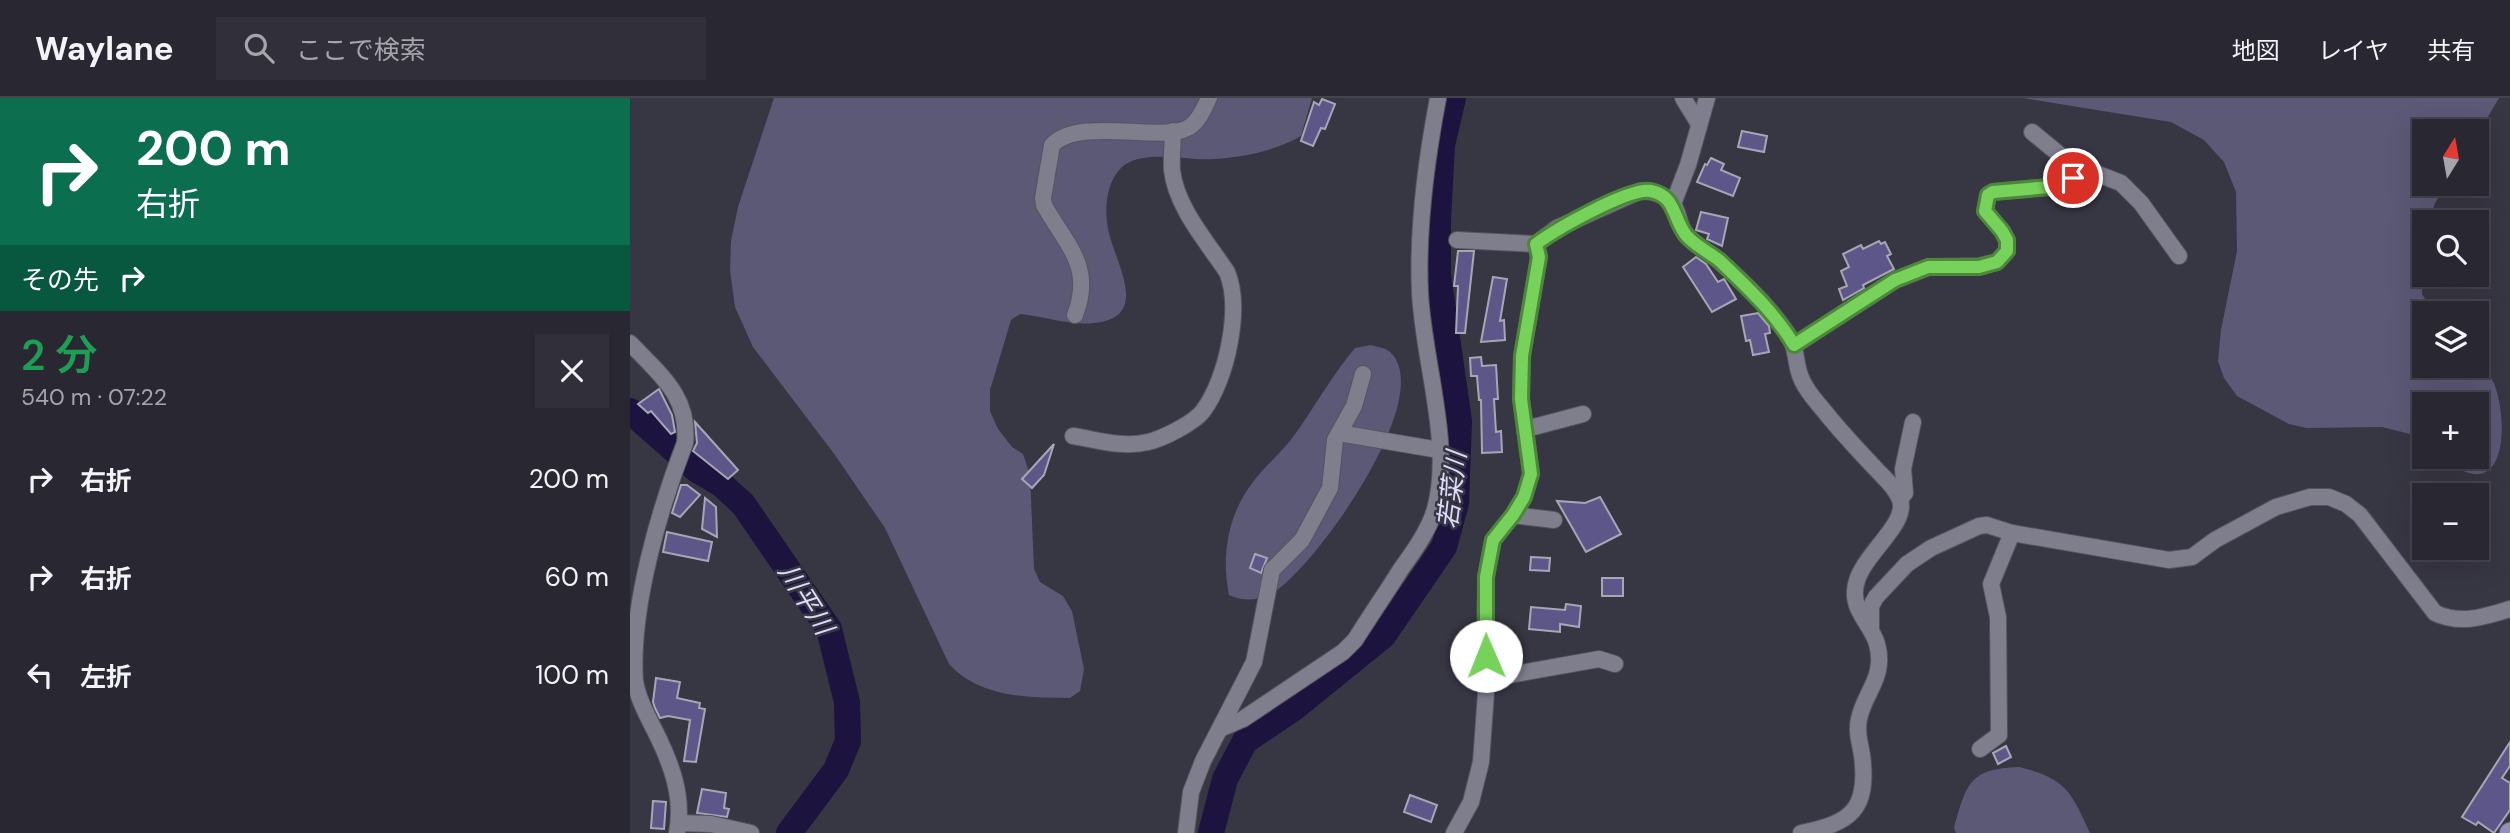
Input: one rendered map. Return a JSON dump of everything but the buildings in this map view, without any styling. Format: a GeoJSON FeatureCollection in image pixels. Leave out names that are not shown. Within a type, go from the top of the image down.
{"type":"FeatureCollection","features":[{"type":"Feature","properties":{"kind":"street"},"geometry":{"type":"LineString","coordinates":[[1075,316],[1080,303],[1081,267],[1044,205],[1043,198],[1052,145],[1058,138],[1076,134],[1114,130],[1181,131],[1191,126],[1202,114],[1209,98]]}},
{"type":"Feature","properties":{"kind":"street"},"geometry":{"type":"LineString","coordinates":[[1220,729],[1243,719],[1343,652],[1355,640],[1418,543],[1434,511],[1440,474],[1439,450],[1424,338],[1420,255],[1431,138],[1438,98]]}},
{"type":"Feature","properties":{"kind":"street"},"geometry":{"type":"LineString","coordinates":[[1683,98],[1699,124]]}},
{"type":"Feature","properties":{"kind":"street"},"geometry":{"type":"LineString","coordinates":[[1673,204],[1688,165],[1707,98]]}},
{"type":"Feature","properties":{"kind":"street"},"geometry":{"type":"LineString","coordinates":[[1073,436],[1124,445],[1150,442],[1194,420],[1210,399],[1233,338],[1231,283],[1227,272],[1183,204],[1175,184],[1172,170],[1173,131]]}},
{"type":"Feature","properties":{"kind":"street"},"geometry":{"type":"LineString","coordinates":[[2032,132],[2060,155],[2121,183],[2141,203],[2179,256]]}},
{"type":"Feature","properties":{"kind":"street"},"geometry":{"type":"LineString","coordinates":[[1794,345],[1895,280],[1928,267],[1979,267],[1997,262],[2007,251],[2007,240],[1985,211],[1988,195],[1993,192],[2050,187],[2091,171]]}},
{"type":"Feature","properties":{"kind":"street"},"geometry":{"type":"LineString","coordinates":[[1457,240],[1536,244],[1557,228],[1640,191],[1651,191],[1662,196],[1673,204],[1686,234],[1717,259],[1772,313],[1794,345],[1800,374],[1810,392],[1900,499],[1902,510],[1897,523],[1864,565],[1854,594],[1862,618],[1877,645],[1878,669],[1874,687],[1861,710],[1858,722],[1864,773],[1858,804],[1852,813],[1840,822],[1822,830],[1801,833]]}},
{"type":"Feature","properties":{"kind":"street"},"geometry":{"type":"LineString","coordinates":[[1454,833],[1471,802],[1481,762],[1487,679],[1486,577],[1493,540],[1524,497],[1531,474],[1521,399],[1522,356],[1539,257],[1536,244]]}},
{"type":"Feature","properties":{"kind":"street"},"geometry":{"type":"LineString","coordinates":[[630,343],[665,380],[682,405],[687,425],[685,443],[636,565],[632,662],[635,684],[672,769],[679,800],[678,828],[711,824],[751,833]]}},
{"type":"Feature","properties":{"kind":"street"},"geometry":{"type":"LineString","coordinates":[[1186,833],[1191,792],[1203,761],[1254,662],[1272,570],[1302,540],[1330,488],[1332,451],[1354,405],[1363,374]]}},
{"type":"Feature","properties":{"kind":"street"},"geometry":{"type":"LineString","coordinates":[[1526,429],[1583,414]]}},
{"type":"Feature","properties":{"kind":"street"},"geometry":{"type":"LineString","coordinates":[[1900,499],[1905,493],[1903,469],[1913,422]]}},
{"type":"Feature","properties":{"kind":"street"},"geometry":{"type":"LineString","coordinates":[[1339,433],[1439,450]]}},
{"type":"Feature","properties":{"kind":"street"},"geometry":{"type":"LineString","coordinates":[[1871,632],[1871,606],[1907,564],[1931,548],[1979,526],[1987,525],[2012,533],[2169,560],[2192,557],[2215,540],[2276,507],[2310,497],[2329,497],[2346,504],[2360,515],[2435,613],[2450,620],[2468,619],[2510,609]]}},
{"type":"Feature","properties":{"kind":"street"},"geometry":{"type":"LineString","coordinates":[[1513,515],[1554,520]]}},
{"type":"Feature","properties":{"kind":"street"},"geometry":{"type":"LineString","coordinates":[[1980,749],[1999,735],[1998,617],[1991,584],[2012,533]]}},
{"type":"Feature","properties":{"kind":"street"},"geometry":{"type":"LineString","coordinates":[[1487,679],[1599,659],[1615,664]]}},
{"type":"Feature","properties":{"kind":"shaded area"},"geometry":{"type":"Polygon","coordinates":[[[774,98],[1312,98],[1301,136],[1281,146],[1225,158],[1140,158],[1121,168],[1109,190],[1107,217],[1109,233],[1126,288],[1126,300],[1121,311],[1111,319],[1076,323],[1020,314],[1011,320],[990,390],[990,411],[998,429],[1012,447],[1023,454],[1030,475],[1034,569],[1040,582],[1063,596],[1072,611],[1084,669],[1080,691],[1070,698],[1021,696],[989,689],[961,675],[949,664],[885,528],[835,455],[753,347],[735,307],[730,270],[731,241],[738,207],[774,98]]]}},
{"type":"Feature","properties":{"kind":"shaded area"},"geometry":{"type":"Polygon","coordinates":[[[2023,98],[2499,98],[2487,119],[2412,119],[2412,196],[2439,196],[2433,210],[2412,210],[2412,287],[2422,287],[2422,294],[2426,301],[2412,301],[2412,378],[2489,376],[2499,400],[2501,420],[2498,456],[2491,468],[2489,469],[2489,392],[2412,392],[2412,435],[2382,427],[2307,428],[2289,424],[2237,396],[2224,378],[2218,361],[2221,330],[2237,251],[2236,192],[2224,162],[2204,140],[2171,122],[2023,98]]]}},
{"type":"Feature","properties":{"kind":"shaded area"},"geometry":{"type":"Polygon","coordinates":[[[1371,345],[1390,352],[1400,374],[1398,405],[1385,441],[1365,479],[1341,517],[1293,576],[1274,592],[1263,597],[1246,600],[1229,595],[1226,550],[1232,521],[1244,494],[1293,437],[1355,348],[1371,345]]]}},
{"type":"Feature","properties":{"kind":"shaded area"},"geometry":{"type":"Polygon","coordinates":[[[2461,469],[2489,469],[2479,474],[2461,469]]]}},
{"type":"Feature","properties":{"kind":"shaded area"},"geometry":{"type":"Polygon","coordinates":[[[2019,767],[2047,776],[2065,788],[2090,833],[1956,833],[1954,828],[1958,813],[1973,781],[1990,771],[2019,767]]]}},
{"type":"Feature","properties":{"kind":"waterway","name":"若菜川"},"geometry":{"type":"LineString","coordinates":[[1211,833],[1225,779],[1245,741],[1294,708],[1383,636],[1444,547],[1456,503],[1459,421],[1438,275],[1438,219],[1442,145],[1453,98]]}},
{"type":"Feature","properties":{"kind":"waterway","name":"川平川"},"geometry":{"type":"LineString","coordinates":[[630,411],[696,469],[721,484],[743,504],[829,629],[847,702],[848,741],[836,770],[789,833]]}},
{"type":"Feature","properties":{"kind":"route"},"geometry":{"type":"LineString","coordinates":[[1486,656],[1486,577],[1493,540],[1524,497],[1531,474],[1521,399],[1522,356],[1539,257],[1536,244],[1557,228],[1640,191],[1651,191],[1673,204],[1686,234],[1754,294],[1787,332],[1794,345],[1895,280],[1928,267],[1979,267],[1997,262],[2007,251],[2007,240],[1985,211],[1988,195],[1993,192],[2050,187],[2073,178]]}}]}
